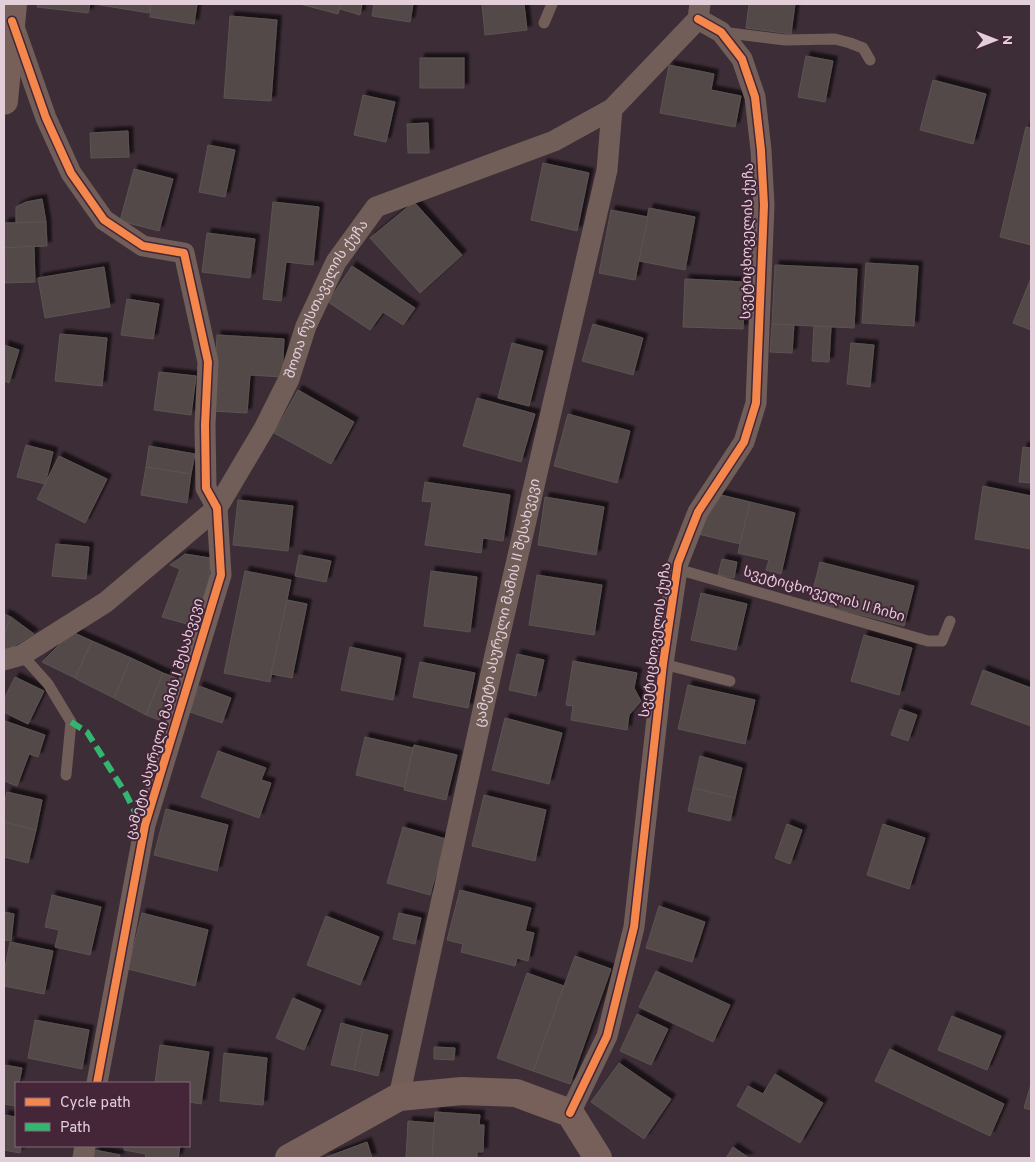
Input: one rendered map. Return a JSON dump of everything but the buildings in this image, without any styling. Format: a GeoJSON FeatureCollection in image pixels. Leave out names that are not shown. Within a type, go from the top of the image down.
{"type":"FeatureCollection","features":[{"type":"Feature","properties":{"kind":"street","name":"სვეტიცხოველის ქუჩა"},"geometry":{"type":"LineString","coordinates":[[570,1113],[607,1036],[634,928],[663,664],[678,563],[698,512],[744,442],[756,403],[764,204],[761,150],[755,97],[742,59],[721,32],[699,11]]}},
{"type":"Feature","properties":{"kind":"street","name":"შოთა რუსთაველის ქუჩა"},"geometry":{"type":"LineString","coordinates":[[13,657],[106,602],[217,508],[265,427],[289,379],[306,326],[336,262],[376,208],[554,141],[612,108],[699,11]]}},
{"type":"Feature","properties":{"kind":"street"},"geometry":{"type":"LineString","coordinates":[[4,101],[13,12]]}},
{"type":"Feature","properties":{"kind":"street"},"geometry":{"type":"LineString","coordinates":[[13,12],[46,118],[71,173],[104,220],[143,246],[184,253],[208,362],[204,425],[206,488],[217,508]]}},
{"type":"Feature","properties":{"kind":"street","name":"ცამეტი ასურელი მამის II შესახვევი"},"geometry":{"type":"LineString","coordinates":[[400,1097],[495,655],[607,170],[612,108]]}},
{"type":"Feature","properties":{"kind":"street","name":"ცამეტი ასურელი მამის I შესახვევი"},"geometry":{"type":"LineString","coordinates":[[97,1082],[145,825],[220,575],[217,508]]}},
{"type":"Feature","properties":{"kind":"street"},"geometry":{"type":"LineString","coordinates":[[289,1158],[400,1097],[462,1091],[516,1093],[570,1113],[595,1157]]}},
{"type":"Feature","properties":{"kind":"lane"},"geometry":{"type":"LineString","coordinates":[[544,23],[552,4]]}},
{"type":"Feature","properties":{"kind":"lane"},"geometry":{"type":"LineString","coordinates":[[721,32],[785,40],[835,40],[863,48],[870,60]]}},
{"type":"Feature","properties":{"kind":"lane","name":"სვეტიცხოველის II ჩიხი"},"geometry":{"type":"LineString","coordinates":[[677,569],[928,641],[942,641],[950,621]]}},
{"type":"Feature","properties":{"kind":"lane"},"geometry":{"type":"LineString","coordinates":[[13,657],[48,684],[71,722],[66,775]]}},
{"type":"Feature","properties":{"kind":"lane"},"geometry":{"type":"LineString","coordinates":[[663,664],[730,681]]}},
{"type":"Feature","properties":{"kind":"marked path"},"geometry":{"type":"LineString","coordinates":[[71,722],[87,732],[126,794],[144,830]]}},
{"type":"Feature","properties":{"kind":"cycle path"},"geometry":{"type":"LineString","coordinates":[[570,1113],[607,1036],[634,927],[663,664],[678,563],[698,512],[744,442],[756,403],[764,205],[761,150],[755,97],[742,59],[721,32],[698,19]]}},
{"type":"Feature","properties":{"kind":"cycle path"},"geometry":{"type":"LineString","coordinates":[[12,21],[46,118],[71,173],[104,220],[143,246],[184,253],[208,362],[205,425],[206,488],[217,508],[221,575],[145,825],[97,1082]]}}]}
